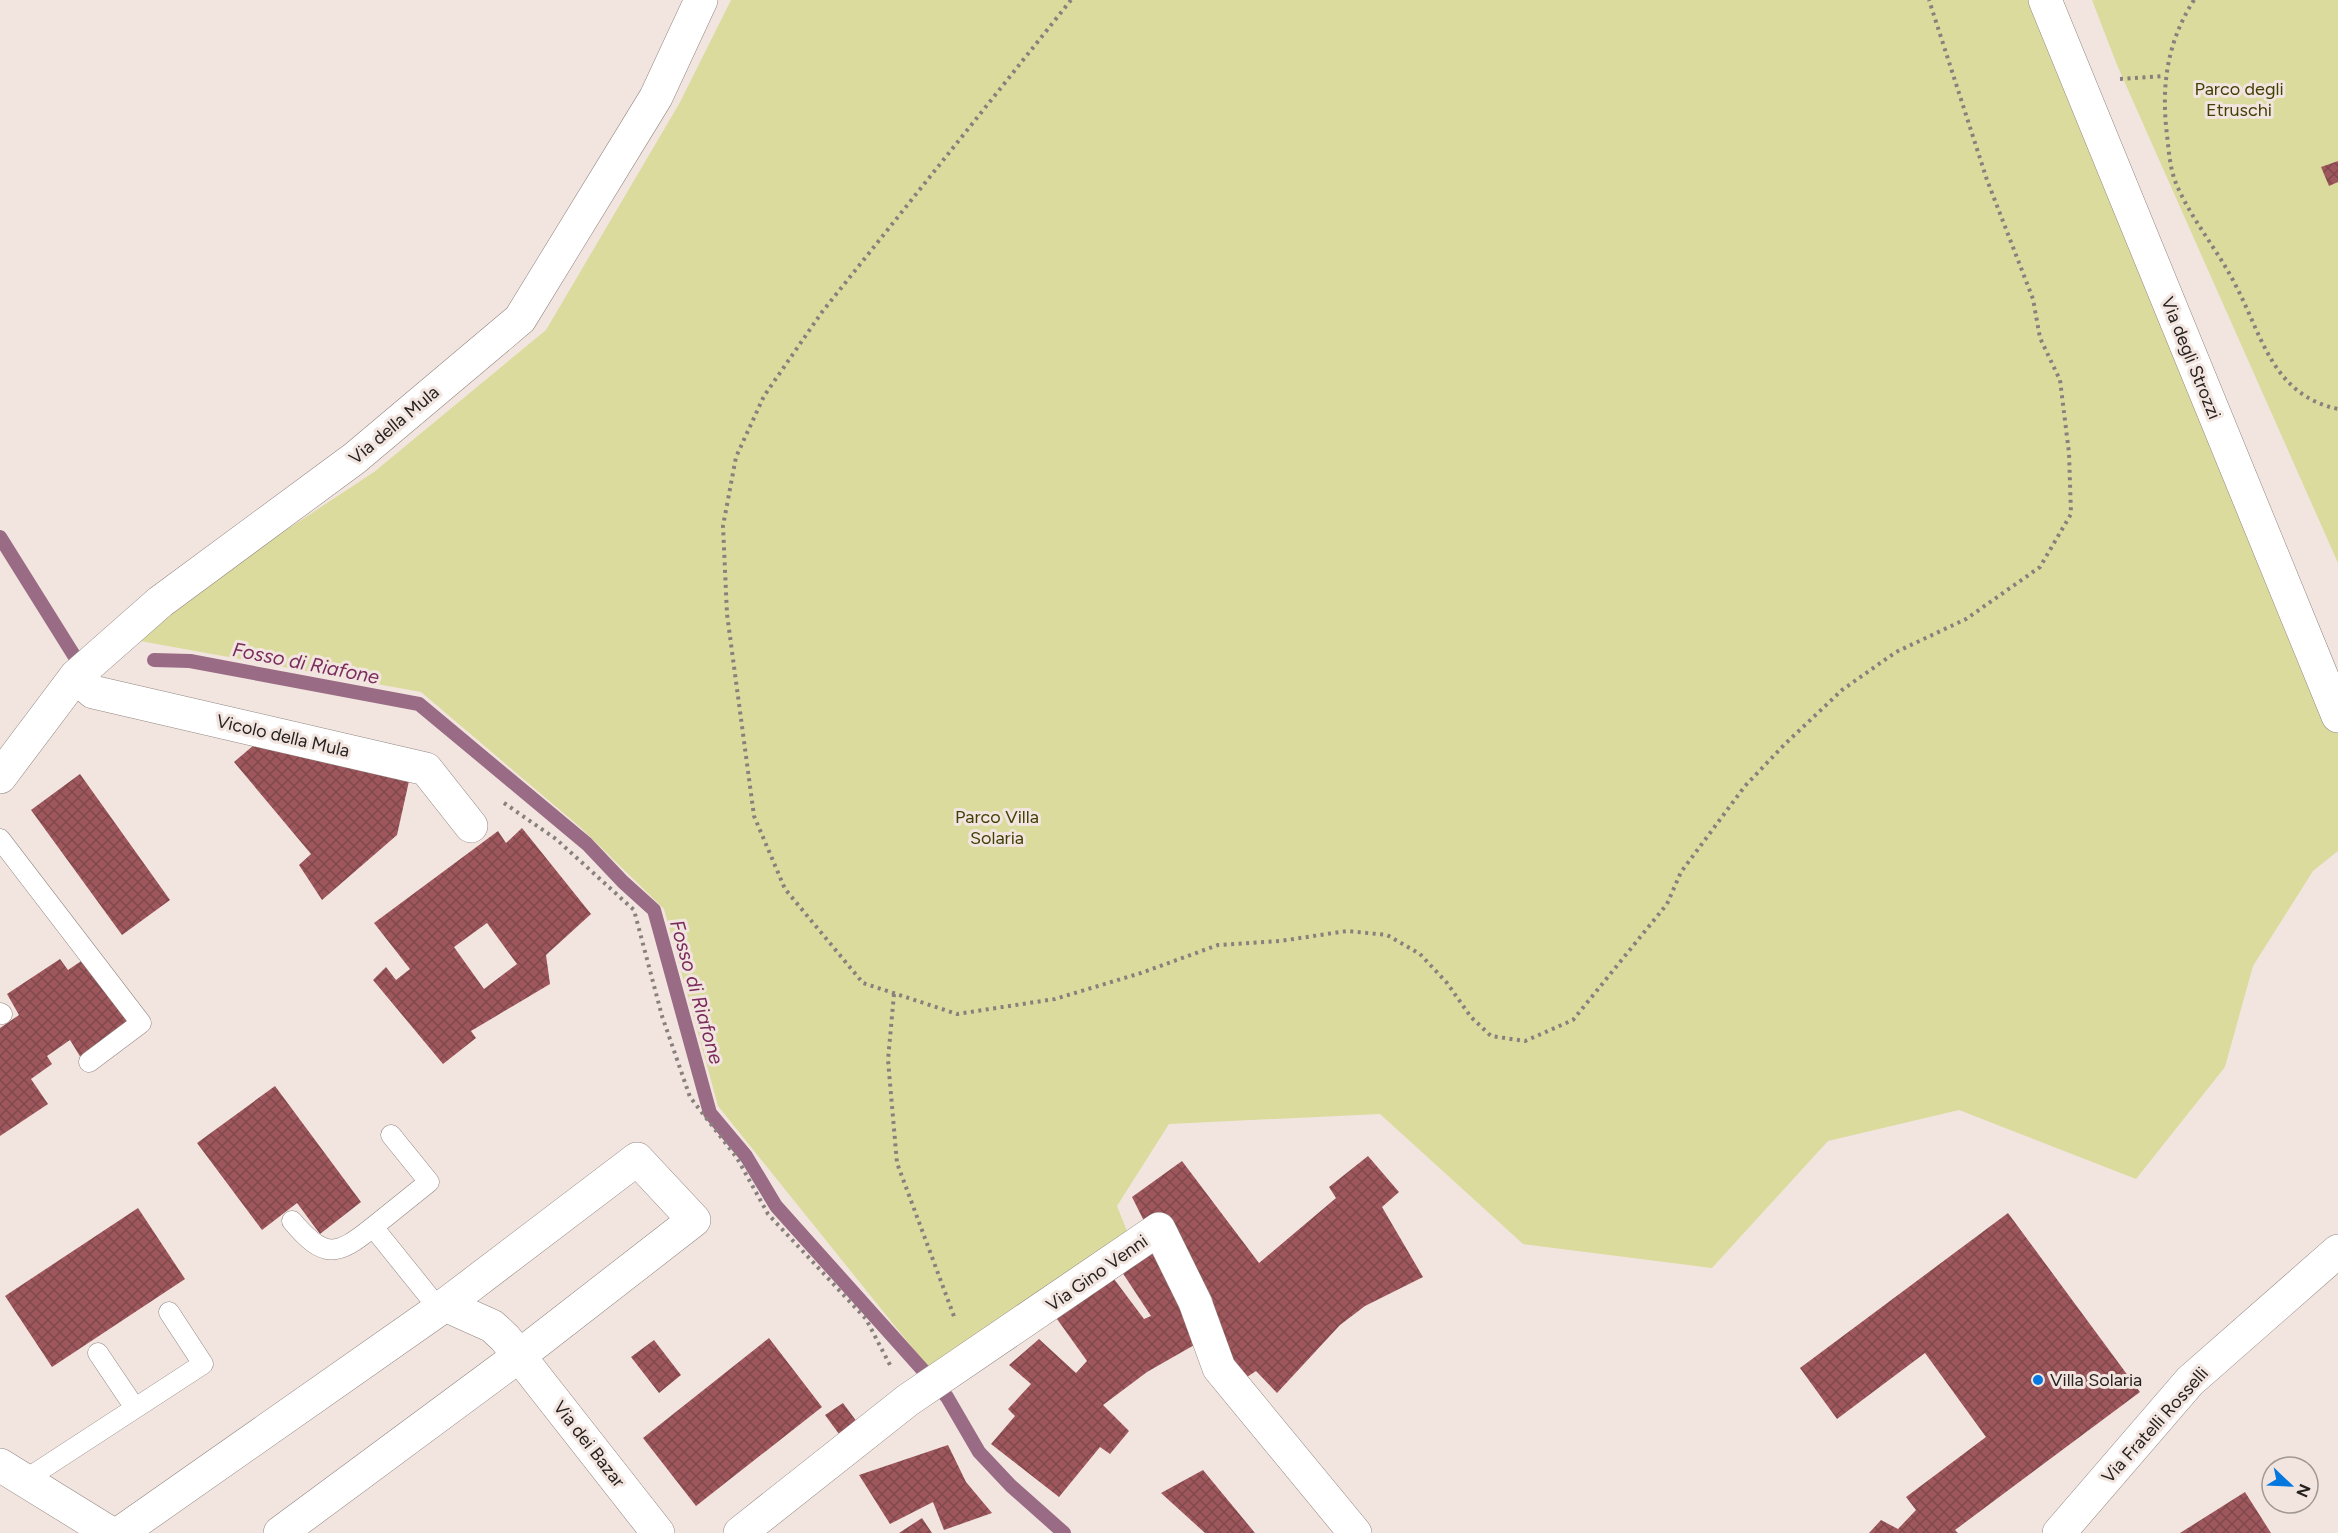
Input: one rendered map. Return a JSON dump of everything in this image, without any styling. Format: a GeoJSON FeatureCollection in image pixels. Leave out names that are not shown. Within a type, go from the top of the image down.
{"type":"FeatureCollection","features":[{"type":"Feature","properties":{"kind":"street","name":"Via della Mula"},"geometry":{"type":"LineString","coordinates":[[0,777],[76,676],[160,602],[354,458],[520,319],[656,97],[701,0]]}},
{"type":"Feature","properties":{"kind":"street","name":"Via degli Strozzi"},"geometry":{"type":"LineString","coordinates":[[2045,0],[2338,716]]}},
{"type":"Feature","properties":{"kind":"street","name":"Vicolo della Mula"},"geometry":{"type":"LineString","coordinates":[[76,676],[93,693],[426,769],[471,826]]}},
{"type":"Feature","properties":{"kind":"street"},"geometry":{"type":"LineString","coordinates":[[120,1533],[442,1307],[637,1159],[694,1220],[519,1356],[280,1533]]}},
{"type":"Feature","properties":{"kind":"street","name":"Via Gino Venni"},"geometry":{"type":"LineString","coordinates":[[740,1533],[908,1400],[970,1360],[1159,1229],[1195,1302],[1219,1368],[1355,1533]]}},
{"type":"Feature","properties":{"kind":"street","name":"Via Fratelli Rosselli"},"geometry":{"type":"LineString","coordinates":[[2059,1533],[2190,1381],[2338,1251]]}},
{"type":"Feature","properties":{"kind":"street","name":"Via dei Bazar"},"geometry":{"type":"LineString","coordinates":[[442,1307],[492,1326],[519,1356],[658,1533]]}},
{"type":"Feature","properties":{"kind":"street"},"geometry":{"type":"LineString","coordinates":[[12,1472],[110,1533]]}},
{"type":"Feature","properties":{"kind":"lane"},"geometry":{"type":"LineString","coordinates":[[0,839],[141,1023],[89,1062]]}},
{"type":"Feature","properties":{"kind":"lane"},"geometry":{"type":"LineString","coordinates":[[292,1221],[310,1243],[336,1249],[348,1247],[429,1182],[392,1135]]}},
{"type":"Feature","properties":{"kind":"lane"},"geometry":{"type":"LineString","coordinates":[[373,1227],[442,1307]]}},
{"type":"Feature","properties":{"kind":"lane"},"geometry":{"type":"LineString","coordinates":[[12,1472],[135,1408],[203,1364],[169,1311]]}},
{"type":"Feature","properties":{"kind":"lane"},"geometry":{"type":"LineString","coordinates":[[98,1353],[135,1408]]}},
{"type":"Feature","properties":{"kind":"path"},"geometry":{"type":"LineString","coordinates":[[1071,0],[822,312],[764,396],[736,457],[723,526],[727,614],[754,816],[785,888],[863,983],[957,1014],[1055,999],[1141,973],[1218,945],[1280,941],[1347,931],[1387,935],[1420,954],[1447,983],[1471,1017],[1491,1036],[1526,1041],[1573,1020],[1667,904],[1681,872],[1745,786],[1785,744],[1851,684],[1896,652],[1966,619],[2040,567],[2071,514],[2069,453],[2060,380],[2040,338],[2033,299],[1987,180],[1929,0]]}},
{"type":"Feature","properties":{"kind":"path"},"geometry":{"type":"LineString","coordinates":[[2194,0],[2177,33],[2164,76],[2163,107],[2170,164],[2177,185],[2223,260],[2282,378],[2303,397],[2338,409]]}},
{"type":"Feature","properties":{"kind":"path"},"geometry":{"type":"LineString","coordinates":[[497,798],[556,839],[634,910],[662,1016],[690,1097],[737,1158],[768,1214],[866,1319],[908,1400]]}},
{"type":"Feature","properties":{"kind":"path"},"geometry":{"type":"LineString","coordinates":[[894,994],[888,1060],[897,1163],[970,1360]]}},
{"type":"Feature","properties":{"kind":"green space","name":"Parco Villa Solaria"},"geometry":{"type":"Polygon","coordinates":[[[731,0],[2045,0],[2338,716],[2338,851],[2313,871],[2253,966],[2225,1067],[2136,1179],[1959,1110],[1828,1141],[1712,1268],[1523,1244],[1380,1114],[1169,1124],[1117,1206],[1129,1236],[935,1376],[718,1106],[664,909],[581,828],[421,692],[140,641],[165,610],[374,472],[546,330],[679,104],[731,0]]]}},
{"type":"Feature","properties":{"kind":"green space","name":"Parco degli Etruschi"},"geometry":{"type":"Polygon","coordinates":[[[2092,0],[2338,0],[2338,563],[2117,65],[2092,0]]]}},
{"type":"Feature","properties":{"kind":"building"},"geometry":{"type":"Polygon","coordinates":[[[2338,161],[2338,182],[2329,186],[2321,167],[2338,161]]]}},
{"type":"Feature","properties":{"kind":"building"},"geometry":{"type":"Polygon","coordinates":[[[267,734],[409,781],[397,835],[322,900],[299,865],[311,854],[234,762],[267,734]]]}},
{"type":"Feature","properties":{"kind":"building"},"geometry":{"type":"Polygon","coordinates":[[[80,774],[170,900],[122,935],[31,810],[80,774]]]}},
{"type":"Feature","properties":{"kind":"building"},"geometry":{"type":"Polygon","coordinates":[[[522,828],[591,914],[546,955],[550,984],[471,1031],[476,1038],[443,1064],[373,980],[386,967],[396,980],[410,969],[374,923],[498,831],[506,843],[522,828]],[[487,923],[454,947],[484,989],[517,964],[487,923]]]}},
{"type":"Feature","properties":{"kind":"building"},"geometry":{"type":"Polygon","coordinates":[[[87,957],[131,1026],[81,1058],[70,1040],[47,1056],[52,1064],[31,1079],[48,1104],[0,1136],[0,1028],[19,1015],[7,994],[60,959],[68,970],[87,957]]]}},
{"type":"Feature","properties":{"kind":"building"},"geometry":{"type":"Polygon","coordinates":[[[275,1086],[361,1202],[320,1234],[297,1203],[262,1230],[197,1143],[275,1086]]]}},
{"type":"Feature","properties":{"kind":"building"},"geometry":{"type":"Polygon","coordinates":[[[1368,1156],[1399,1192],[1382,1207],[1423,1277],[1365,1306],[1340,1325],[1277,1393],[1256,1371],[1235,1385],[1221,1352],[1212,1298],[1166,1216],[1148,1229],[1132,1197],[1182,1161],[1259,1263],[1336,1198],[1329,1187],[1368,1156]]]}},
{"type":"Feature","properties":{"kind":"building"},"geometry":{"type":"Polygon","coordinates":[[[138,1208],[185,1279],[52,1367],[5,1296],[138,1208]]]}},
{"type":"Feature","properties":{"kind":"building","name":"Villa Solaria"},"geometry":{"type":"Polygon","coordinates":[[[2008,1213],[2140,1392],[1955,1530],[1958,1533],[1869,1533],[1881,1520],[1898,1529],[1916,1510],[1906,1497],[1986,1437],[1925,1353],[1837,1419],[1800,1368],[2008,1213]]]}},
{"type":"Feature","properties":{"kind":"building"},"geometry":{"type":"Polygon","coordinates":[[[1159,1243],[1203,1340],[1147,1372],[1103,1405],[1129,1431],[1110,1454],[1100,1447],[1059,1497],[991,1444],[1015,1416],[1008,1409],[1031,1384],[1009,1365],[1039,1339],[1076,1373],[1087,1361],[1057,1319],[1111,1275],[1144,1319],[1151,1316],[1120,1269],[1159,1243]]]}},
{"type":"Feature","properties":{"kind":"building"},"geometry":{"type":"Polygon","coordinates":[[[769,1338],[822,1407],[696,1506],[643,1438],[769,1338]]]}},
{"type":"Feature","properties":{"kind":"building"},"geometry":{"type":"Polygon","coordinates":[[[654,1340],[681,1375],[659,1393],[631,1357],[654,1340]]]}},
{"type":"Feature","properties":{"kind":"building"},"geometry":{"type":"Polygon","coordinates":[[[843,1403],[857,1422],[839,1434],[825,1415],[843,1403]]]}},
{"type":"Feature","properties":{"kind":"building"},"geometry":{"type":"Polygon","coordinates":[[[948,1445],[966,1482],[992,1513],[944,1530],[933,1502],[890,1524],[859,1475],[948,1445]]]}},
{"type":"Feature","properties":{"kind":"building"},"geometry":{"type":"Polygon","coordinates":[[[1203,1470],[1255,1533],[1205,1533],[1161,1493],[1203,1470]]]}},
{"type":"Feature","properties":{"kind":"building"},"geometry":{"type":"Polygon","coordinates":[[[2245,1492],[2271,1533],[2180,1533],[2245,1492]]]}},
{"type":"Feature","properties":{"kind":"building"},"geometry":{"type":"Polygon","coordinates":[[[922,1518],[932,1533],[899,1533],[922,1518]]]}},
{"type":"Feature","properties":{"kind":"waterway","name":"Fosso di Riafone"},"geometry":{"type":"LineString","coordinates":[[0,537],[75,657]]}},
{"type":"Feature","properties":{"kind":"waterway","name":"Fosso di Riafone"},"geometry":{"type":"LineString","coordinates":[[154,660],[190,661],[419,704],[587,844],[623,882],[654,910],[710,1113],[746,1156],[776,1206],[947,1397],[979,1452],[1011,1486],[1064,1533]]}},
{"type":"Feature","properties":{"kind":"place","name":"Villa Solaria"},"geometry":{"type":"Point","coordinates":[2038,1380]}}]}
